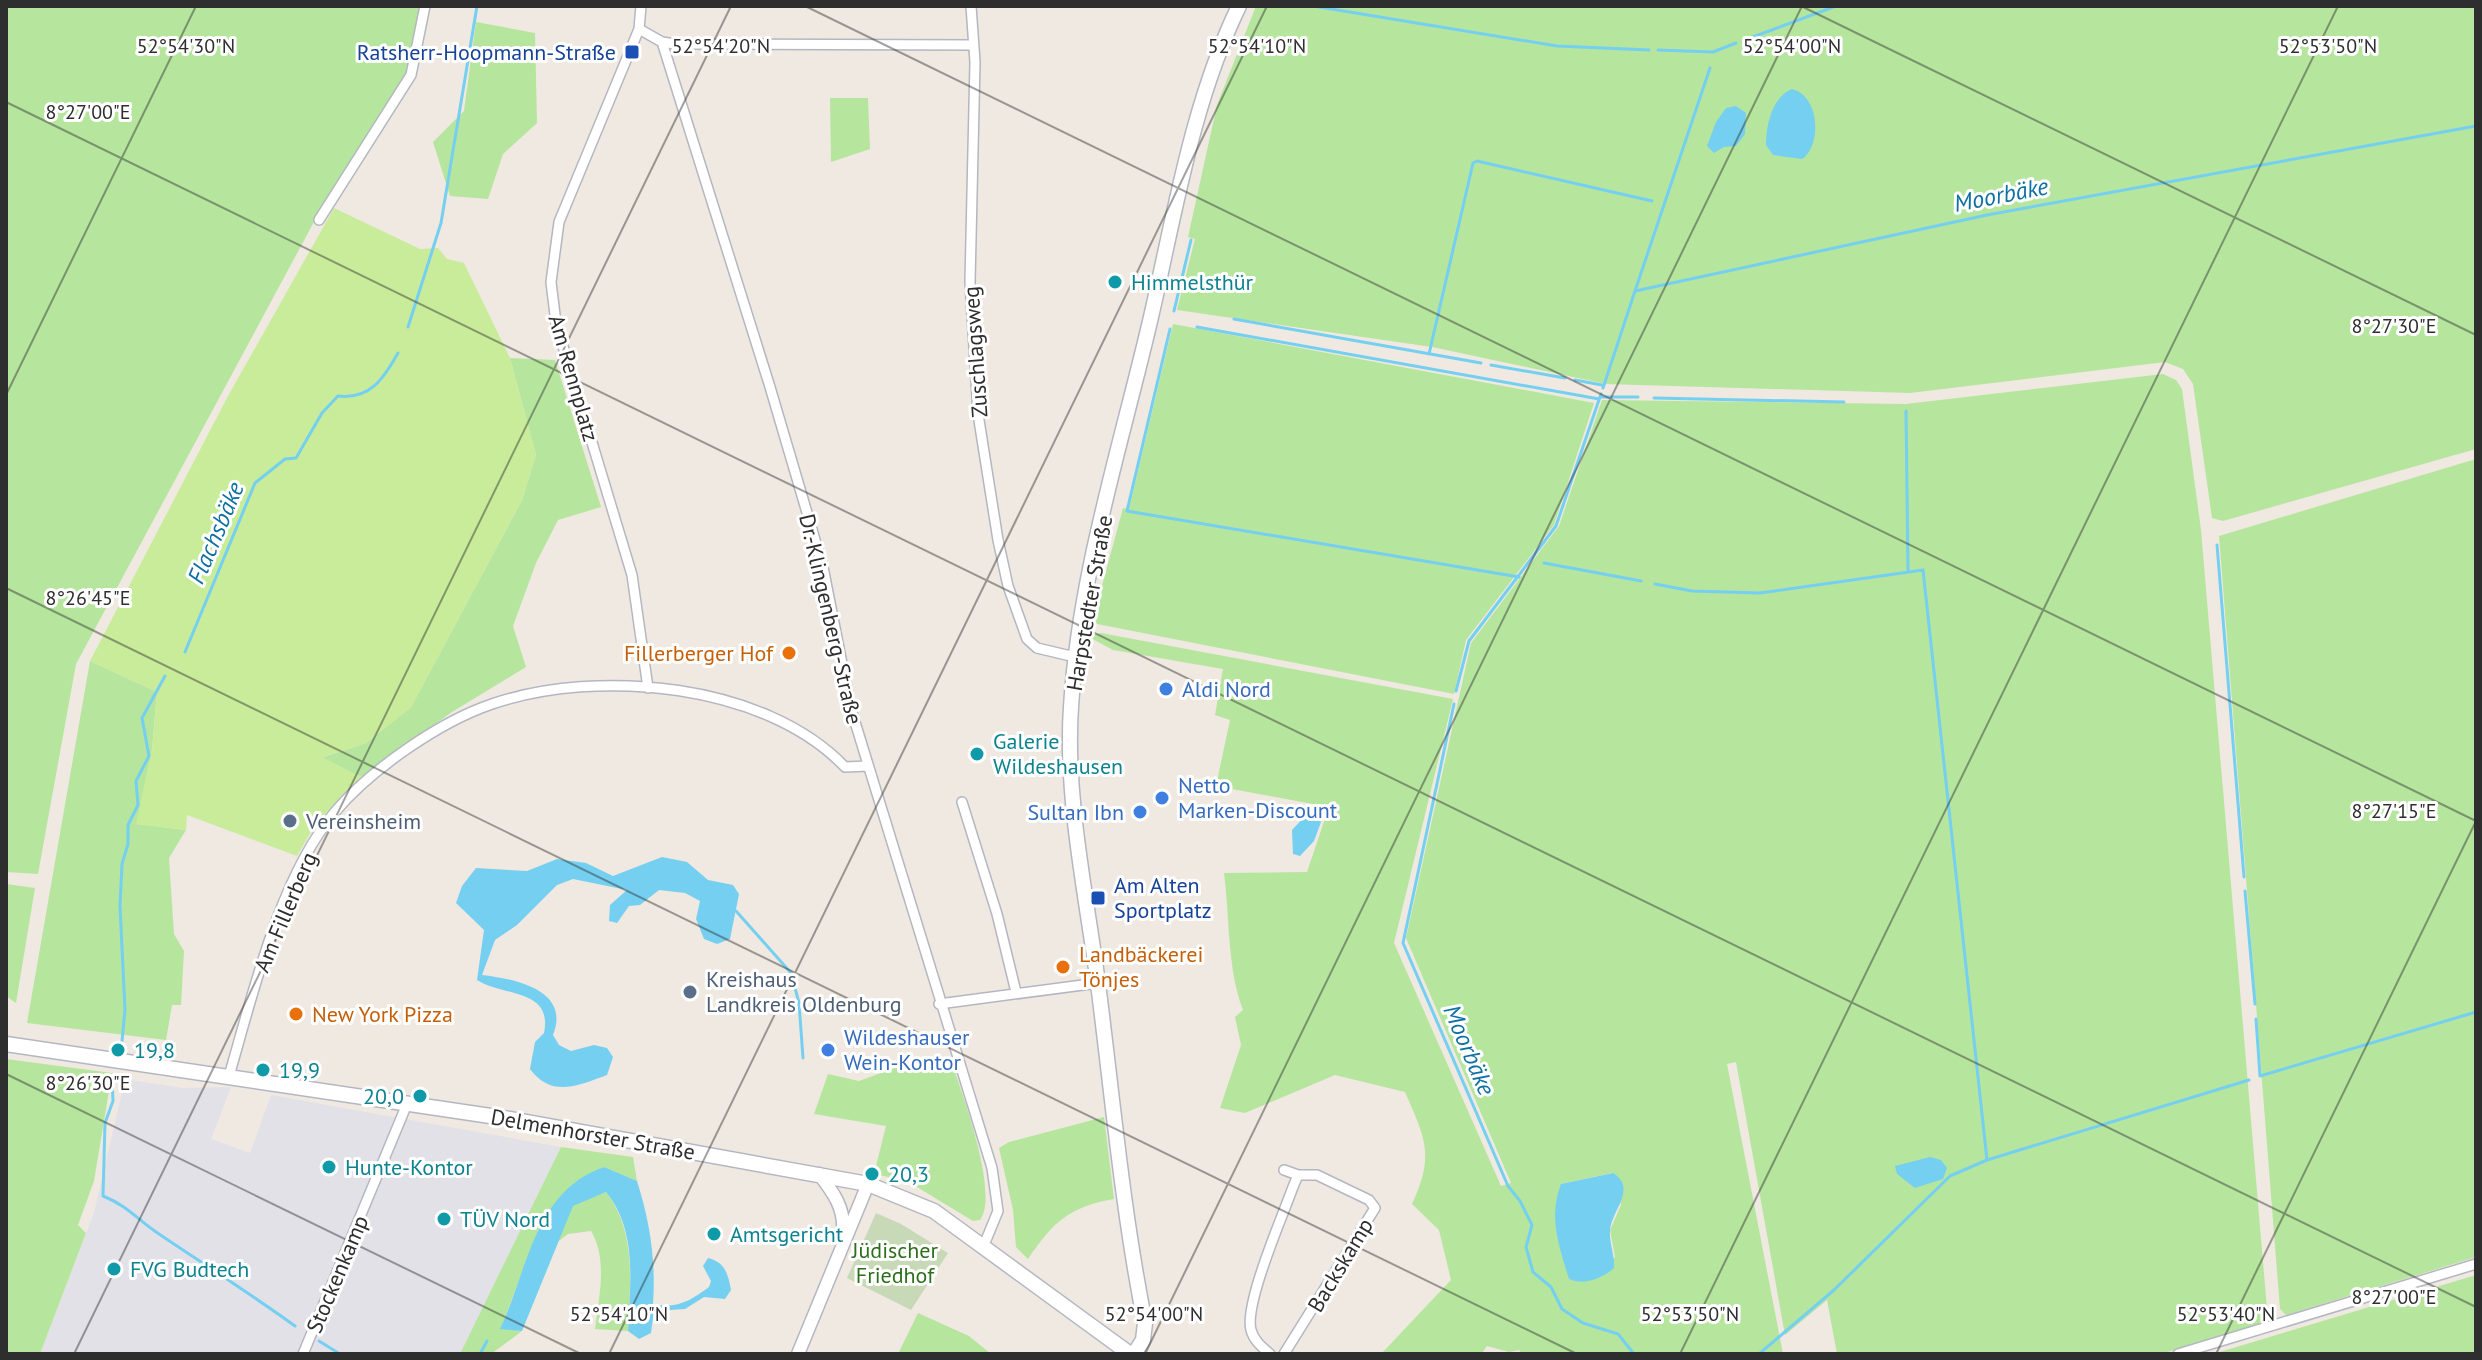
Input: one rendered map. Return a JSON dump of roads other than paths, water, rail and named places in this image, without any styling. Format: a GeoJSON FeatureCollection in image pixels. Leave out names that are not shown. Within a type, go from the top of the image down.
{"type":"FeatureCollection","features":[{"type":"Feature","properties":{"kind":"main road","name":"Harpstedter Straße"},"geometry":{"type":"LineString","coordinates":[[1132,1354],[1143,1340],[1145,1323],[1125,1201],[1070,751],[1075,657],[1094,554],[1201,105],[1222,43],[1239,6]]}},
{"type":"Feature","properties":{"kind":"main road","name":"Delmenhorster Straße"},"geometry":{"type":"LineString","coordinates":[[6,1044],[407,1104],[868,1184],[915,1201],[984,1245],[1132,1354]]}},
{"type":"Feature","properties":{"kind":"street"},"geometry":{"type":"LineString","coordinates":[[319,220],[411,75],[425,6]]}},
{"type":"Feature","properties":{"kind":"street"},"geometry":{"type":"LineString","coordinates":[[641,6],[639,29],[662,42],[973,45]]}},
{"type":"Feature","properties":{"kind":"street","name":"Zuschlagsweg"},"geometry":{"type":"LineString","coordinates":[[971,6],[970,282],[978,414],[998,540],[1008,586],[1027,639],[1037,648],[1075,657]]}},
{"type":"Feature","properties":{"kind":"street","name":"Am Rennplatz"},"geometry":{"type":"LineString","coordinates":[[639,29],[559,222],[551,282],[556,323],[632,575],[648,688]]}},
{"type":"Feature","properties":{"kind":"street","name":"Dr.-Klingenberg-Straße"},"geometry":{"type":"LineString","coordinates":[[662,42],[823,567],[845,679],[868,766],[992,1168],[998,1211],[984,1245]]}},
{"type":"Feature","properties":{"kind":"street","name":"Am Fillerberg"},"geometry":{"type":"LineString","coordinates":[[229,1076],[263,959],[314,842],[334,813],[364,783],[436,732],[494,703],[562,689],[594,686],[648,688],[703,695],[754,709],[800,730],[829,750],[845,767],[868,766]]}},
{"type":"Feature","properties":{"kind":"street"},"geometry":{"type":"LineString","coordinates":[[962,802],[997,914],[1016,992]]}},
{"type":"Feature","properties":{"kind":"street"},"geometry":{"type":"LineString","coordinates":[[939,1004],[1098,983]]}},
{"type":"Feature","properties":{"kind":"street","name":"Stockenkamp"},"geometry":{"type":"LineString","coordinates":[[303,1354],[407,1104]]}},
{"type":"Feature","properties":{"kind":"street","name":"Backskamp"},"geometry":{"type":"LineString","coordinates":[[1284,1170],[1298,1175],[1317,1175],[1369,1200],[1375,1208],[1284,1354]]}},
{"type":"Feature","properties":{"kind":"street"},"geometry":{"type":"LineString","coordinates":[[819,1174],[835,1195],[844,1218],[841,1247]]}},
{"type":"Feature","properties":{"kind":"street"},"geometry":{"type":"LineString","coordinates":[[1270,1354],[1255,1341],[1250,1327],[1262,1271],[1298,1175]]}},
{"type":"Feature","properties":{"kind":"street"},"geometry":{"type":"LineString","coordinates":[[798,1354],[868,1184]]}},
{"type":"Feature","properties":{"kind":"street"},"geometry":{"type":"LineString","coordinates":[[2178,1354],[2476,1264]]}},
{"type":"Feature","properties":{"kind":"water"},"geometry":{"type":"Polygon","coordinates":[[[1792,89],[1808,101],[1815,122],[1813,144],[1802,159],[1773,155],[1766,145],[1767,129],[1775,105],[1792,89]]]}},
{"type":"Feature","properties":{"kind":"water"},"geometry":{"type":"Polygon","coordinates":[[[1736,106],[1746,113],[1745,134],[1736,146],[1724,147],[1714,153],[1707,146],[1716,122],[1726,108],[1736,106]]]}},
{"type":"Feature","properties":{"kind":"water"},"geometry":{"type":"Polygon","coordinates":[[[1306,815],[1317,816],[1321,822],[1314,841],[1300,856],[1293,854],[1292,830],[1306,815]]]}},
{"type":"Feature","properties":{"kind":"water"},"geometry":{"type":"Polygon","coordinates":[[[662,857],[687,862],[708,880],[733,885],[739,894],[730,939],[717,944],[704,939],[696,919],[700,901],[685,893],[659,890],[640,905],[629,906],[617,923],[609,921],[610,905],[627,890],[573,879],[557,885],[517,925],[495,940],[482,975],[524,984],[547,997],[554,1007],[556,1020],[553,1035],[559,1045],[571,1051],[594,1045],[607,1048],[613,1057],[607,1075],[575,1086],[547,1084],[530,1069],[535,1042],[544,1033],[545,1018],[541,1008],[524,996],[477,980],[484,930],[456,903],[462,886],[476,868],[527,871],[557,859],[586,863],[613,876],[662,857]]]}},
{"type":"Feature","properties":{"kind":"water"},"geometry":{"type":"Polygon","coordinates":[[[1930,1157],[1941,1160],[1947,1168],[1943,1179],[1915,1188],[1897,1174],[1895,1166],[1930,1157]]]}},
{"type":"Feature","properties":{"kind":"water"},"geometry":{"type":"Polygon","coordinates":[[[604,1167],[637,1181],[651,1242],[653,1304],[683,1303],[709,1287],[711,1281],[703,1266],[708,1258],[718,1262],[725,1270],[731,1290],[725,1299],[704,1297],[685,1309],[654,1311],[651,1333],[639,1339],[628,1331],[628,1240],[616,1207],[606,1192],[573,1206],[522,1331],[500,1329],[536,1235],[548,1213],[562,1194],[581,1178],[604,1167]]]}},
{"type":"Feature","properties":{"kind":"water"},"geometry":{"type":"Polygon","coordinates":[[[1613,1173],[1623,1186],[1610,1230],[1614,1268],[1593,1280],[1574,1281],[1569,1279],[1555,1220],[1561,1184],[1613,1173]]]}},
{"type":"Feature","properties":{"kind":"waterway","name":"Flachsbäke"},"geometry":{"type":"LineString","coordinates":[[408,327],[441,223],[477,6]]}},
{"type":"Feature","properties":{"kind":"waterway"},"geometry":{"type":"LineString","coordinates":[[1313,6],[1557,46],[1649,50]]}},
{"type":"Feature","properties":{"kind":"waterway"},"geometry":{"type":"LineString","coordinates":[[1745,40],[1836,6]]}},
{"type":"Feature","properties":{"kind":"waterway"},"geometry":{"type":"LineString","coordinates":[[1658,50],[1713,52],[1736,43]]}},
{"type":"Feature","properties":{"kind":"waterway"},"geometry":{"type":"LineString","coordinates":[[1635,291],[1710,68]]}},
{"type":"Feature","properties":{"kind":"waterway","name":"Moorbäke"},"geometry":{"type":"LineString","coordinates":[[1603,388],[1635,291],[1987,215],[2476,126]]}},
{"type":"Feature","properties":{"kind":"waterway"},"geometry":{"type":"LineString","coordinates":[[1429,354],[1473,163],[1477,161],[1652,201]]}},
{"type":"Feature","properties":{"kind":"waterway"},"geometry":{"type":"LineString","coordinates":[[1174,311],[1191,240]]}},
{"type":"Feature","properties":{"kind":"waterway"},"geometry":{"type":"LineString","coordinates":[[1234,319],[1481,363]]}},
{"type":"Feature","properties":{"kind":"waterway"},"geometry":{"type":"LineString","coordinates":[[1197,327],[1599,399]]}},
{"type":"Feature","properties":{"kind":"waterway"},"geometry":{"type":"LineString","coordinates":[[1170,329],[1127,511],[1519,577]]}},
{"type":"Feature","properties":{"kind":"waterway","name":"Flachsbäke"},"geometry":{"type":"LineString","coordinates":[[185,652],[255,483],[285,459],[296,458],[322,413],[338,396],[367,391],[381,379],[398,353]]}},
{"type":"Feature","properties":{"kind":"waterway"},"geometry":{"type":"LineString","coordinates":[[1491,365],[1565,378]]}},
{"type":"Feature","properties":{"kind":"waterway"},"geometry":{"type":"LineString","coordinates":[[1575,380],[1602,385]]}},
{"type":"Feature","properties":{"kind":"waterway","name":"Moorbäke"},"geometry":{"type":"LineString","coordinates":[[1456,691],[1469,641],[1556,526],[1601,394]]}},
{"type":"Feature","properties":{"kind":"waterway"},"geometry":{"type":"LineString","coordinates":[[1602,397],[1638,397]]}},
{"type":"Feature","properties":{"kind":"waterway"},"geometry":{"type":"LineString","coordinates":[[1654,398],[1844,402]]}},
{"type":"Feature","properties":{"kind":"waterway"},"geometry":{"type":"LineString","coordinates":[[1906,411],[1908,571]]}},
{"type":"Feature","properties":{"kind":"waterway"},"geometry":{"type":"LineString","coordinates":[[2217,545],[2244,877]]}},
{"type":"Feature","properties":{"kind":"waterway"},"geometry":{"type":"LineString","coordinates":[[1544,563],[1641,581]]}},
{"type":"Feature","properties":{"kind":"waterway"},"geometry":{"type":"LineString","coordinates":[[1655,584],[1692,591],[1760,593],[1923,570],[1987,1160]]}},
{"type":"Feature","properties":{"kind":"waterway","name":"Flachsbäke"},"geometry":{"type":"LineString","coordinates":[[122,1041],[125,1010],[120,906],[122,864],[128,844],[128,825],[138,805],[136,781],[149,756],[142,718],[165,676]]}},
{"type":"Feature","properties":{"kind":"waterway","name":"Moorbäke"},"geometry":{"type":"LineString","coordinates":[[1454,704],[1403,943],[1508,1186],[1532,1225],[1526,1247],[1533,1272],[1551,1287],[1562,1309],[1583,1323],[1618,1334],[1634,1354]]}},
{"type":"Feature","properties":{"kind":"waterway"},"geometry":{"type":"LineString","coordinates":[[2245,891],[2255,1004]]}},
{"type":"Feature","properties":{"kind":"waterway"},"geometry":{"type":"LineString","coordinates":[[736,911],[791,973],[799,1003],[803,1058]]}},
{"type":"Feature","properties":{"kind":"waterway"},"geometry":{"type":"LineString","coordinates":[[2256,1019],[2260,1076],[2476,1012]]}},
{"type":"Feature","properties":{"kind":"waterway","name":"Flachsbäke"},"geometry":{"type":"LineString","coordinates":[[112,1079],[113,1101],[105,1123],[103,1196],[127,1209],[151,1229],[295,1326]]}},
{"type":"Feature","properties":{"kind":"waterway"},"geometry":{"type":"LineString","coordinates":[[1759,1354],[1834,1290],[1950,1176],[1987,1160],[2249,1080]]}},
{"type":"Feature","properties":{"kind":"waterway","name":"Flachsbäke"},"geometry":{"type":"LineString","coordinates":[[319,1341],[340,1354]]}},
{"type":"Feature","properties":{"kind":"waterway"},"geometry":{"type":"LineString","coordinates":[[480,1354],[487,1341]]}},
{"type":"Feature","properties":{"kind":"place","name":"Ratsherr-Hoopmann-Straße"},"geometry":{"type":"Point","coordinates":[632,52]}},
{"type":"Feature","properties":{"kind":"place","name":"Himmelsthür"},"geometry":{"type":"Point","coordinates":[1115,282]}},
{"type":"Feature","properties":{"kind":"place","name":"Fillerberger Hof"},"geometry":{"type":"Point","coordinates":[789,653]}},
{"type":"Feature","properties":{"kind":"place","name":"Aldi Nord"},"geometry":{"type":"Point","coordinates":[1166,689]}},
{"type":"Feature","properties":{"kind":"place","name":"Galerie Wildeshausen"},"geometry":{"type":"Point","coordinates":[977,754]}},
{"type":"Feature","properties":{"kind":"place","name":"Netto Marken-Discount"},"geometry":{"type":"Point","coordinates":[1162,798]}},
{"type":"Feature","properties":{"kind":"place","name":"Sultan Ibn"},"geometry":{"type":"Point","coordinates":[1140,812]}},
{"type":"Feature","properties":{"kind":"place","name":"Vereinsheim"},"geometry":{"type":"Point","coordinates":[290,821]}},
{"type":"Feature","properties":{"kind":"place","name":"Am Alten Sportplatz"},"geometry":{"type":"Point","coordinates":[1098,898]}},
{"type":"Feature","properties":{"kind":"place","name":"Landbäckerei Tönjes"},"geometry":{"type":"Point","coordinates":[1063,967]}},
{"type":"Feature","properties":{"kind":"place","name":"Kreishaus Landkreis Oldenburg"},"geometry":{"type":"Point","coordinates":[690,992]}},
{"type":"Feature","properties":{"kind":"place","name":"New York Pizza"},"geometry":{"type":"Point","coordinates":[296,1014]}},
{"type":"Feature","properties":{"kind":"place","name":"19,8"},"geometry":{"type":"Point","coordinates":[118,1050]}},
{"type":"Feature","properties":{"kind":"place","name":"Wildeshauser Wein-Kontor"},"geometry":{"type":"Point","coordinates":[828,1050]}},
{"type":"Feature","properties":{"kind":"place","name":"19,9"},"geometry":{"type":"Point","coordinates":[263,1070]}},
{"type":"Feature","properties":{"kind":"place","name":"20,0"},"geometry":{"type":"Point","coordinates":[420,1096]}},
{"type":"Feature","properties":{"kind":"place","name":"Hunte-Kontor"},"geometry":{"type":"Point","coordinates":[329,1167]}},
{"type":"Feature","properties":{"kind":"place","name":"20,3"},"geometry":{"type":"Point","coordinates":[872,1174]}},
{"type":"Feature","properties":{"kind":"place","name":"TÜV Nord"},"geometry":{"type":"Point","coordinates":[444,1219]}},
{"type":"Feature","properties":{"kind":"place","name":"Amtsgericht"},"geometry":{"type":"Point","coordinates":[714,1234]}},
{"type":"Feature","properties":{"kind":"place","name":"FVG Budtech"},"geometry":{"type":"Point","coordinates":[114,1269]}},
{"type":"Feature","properties":{"kind":"park label","name":"Jüdischer Friedhof"},"geometry":{"type":"Point","coordinates":[895,1262]}}]}
